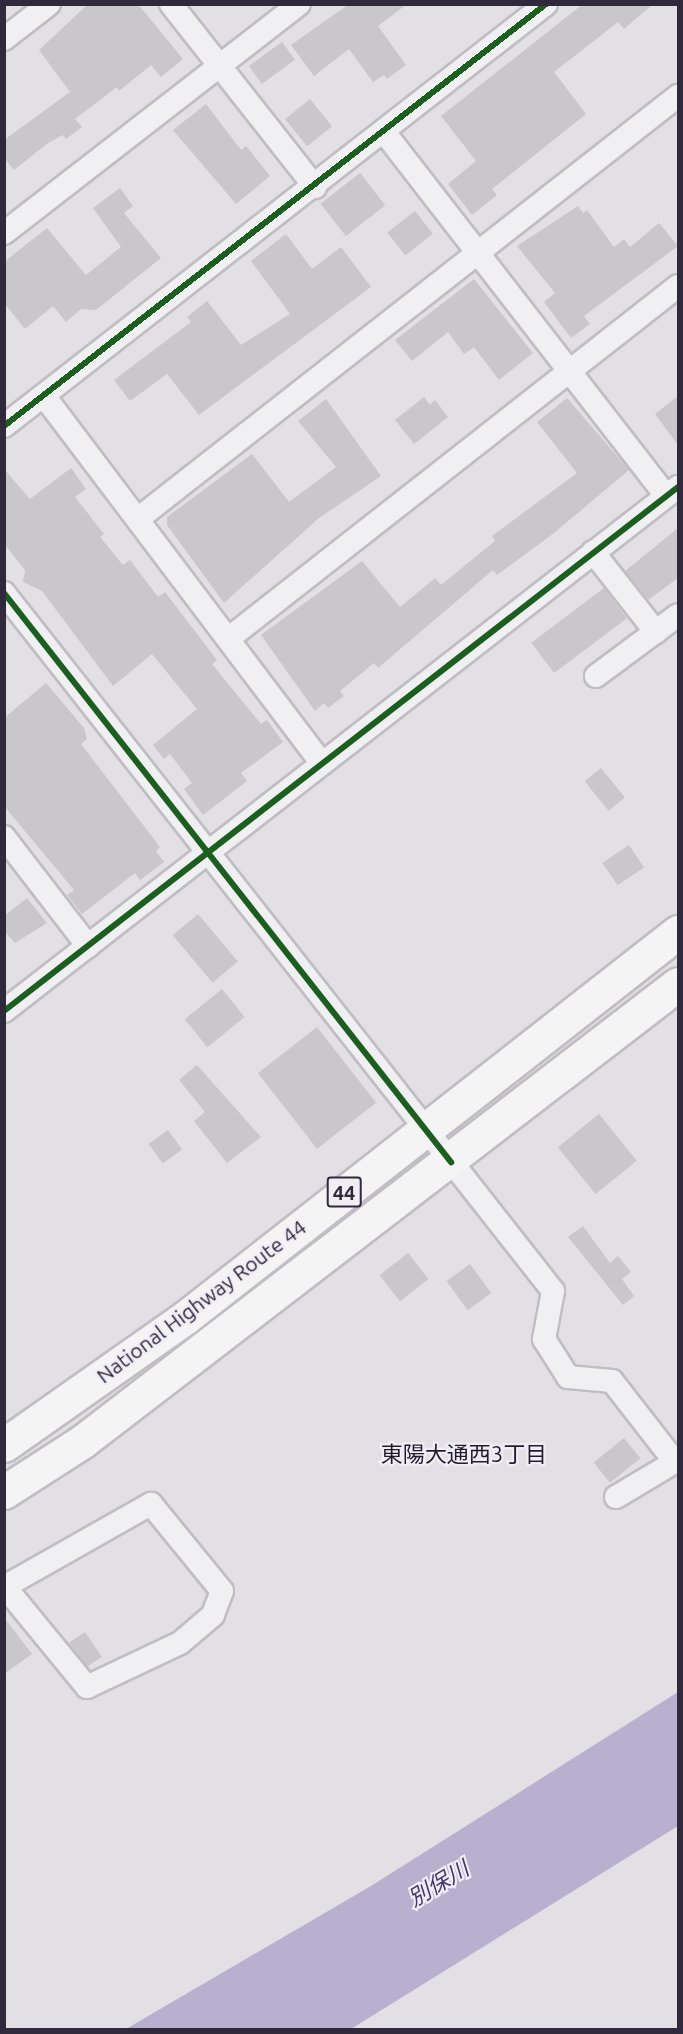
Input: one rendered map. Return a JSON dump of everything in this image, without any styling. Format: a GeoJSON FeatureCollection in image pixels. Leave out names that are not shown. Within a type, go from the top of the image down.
{"type":"FeatureCollection","features":[{"type":"Feature","properties":{"kind":"highway","name":"National Highway Route 44"},"geometry":{"type":"LineString","coordinates":[[4,1445],[186,1317],[423,1128],[678,932]]}},
{"type":"Feature","properties":{"kind":"highway","name":"National Highway Route 44"},"geometry":{"type":"LineString","coordinates":[[4,1492],[83,1442],[451,1162],[678,984]]}},
{"type":"Feature","properties":{"kind":"street"},"geometry":{"type":"LineString","coordinates":[[4,39],[48,4]]}},
{"type":"Feature","properties":{"kind":"street"},"geometry":{"type":"LineString","coordinates":[[171,4],[219,68],[315,187]]}},
{"type":"Feature","properties":{"kind":"street"},"geometry":{"type":"LineString","coordinates":[[4,233],[299,4]]}},
{"type":"Feature","properties":{"kind":"street"},"geometry":{"type":"LineString","coordinates":[[4,426],[315,187],[546,4]]}},
{"type":"Feature","properties":{"kind":"street"},"geometry":{"type":"LineString","coordinates":[[139,518],[678,96]]}},
{"type":"Feature","properties":{"kind":"street"},"geometry":{"type":"LineString","coordinates":[[4,1011],[672,491],[569,371],[384,132]]}},
{"type":"Feature","properties":{"kind":"street"},"geometry":{"type":"LineString","coordinates":[[228,639],[678,286]]}},
{"type":"Feature","properties":{"kind":"street"},"geometry":{"type":"LineString","coordinates":[[44,396],[139,518],[322,763]]}},
{"type":"Feature","properties":{"kind":"street"},"geometry":{"type":"LineString","coordinates":[[593,552],[656,632]]}},
{"type":"Feature","properties":{"kind":"street"},"geometry":{"type":"LineString","coordinates":[[4,593],[12,617],[207,852],[553,1291],[544,1339],[568,1377],[612,1381],[676,1461],[616,1497]]}},
{"type":"Feature","properties":{"kind":"street"},"geometry":{"type":"LineString","coordinates":[[596,676],[678,615]]}},
{"type":"Feature","properties":{"kind":"street"},"geometry":{"type":"LineString","coordinates":[[4,837],[88,946]]}},
{"type":"Feature","properties":{"kind":"street"},"geometry":{"type":"LineString","coordinates":[[151,1504],[222,1591],[213,1615],[180,1643],[87,1687],[5,1587],[151,1504]]}},
{"type":"Feature","properties":{"kind":"water","name":"別保川"},"geometry":{"type":"Polygon","coordinates":[[[678,1692],[678,1826],[351,2029],[126,2029],[371,1886],[678,1692]]]}},
{"type":"Feature","properties":{"kind":"building"},"geometry":{"type":"Polygon","coordinates":[[[88,4],[138,4],[183,59],[161,77],[151,65],[119,91],[117,87],[75,119],[82,127],[66,139],[63,135],[48,143],[14,170],[4,158],[4,140],[70,92],[39,50],[88,4]]]}},
{"type":"Feature","properties":{"kind":"building"},"geometry":{"type":"Polygon","coordinates":[[[349,4],[407,4],[378,26],[406,65],[387,79],[384,75],[373,82],[349,49],[314,76],[291,45],[349,4]]]}},
{"type":"Feature","properties":{"kind":"building"},"geometry":{"type":"Polygon","coordinates":[[[583,4],[653,4],[624,29],[618,22],[554,72],[586,114],[492,189],[497,195],[472,215],[448,184],[476,161],[441,116],[583,4]]]}},
{"type":"Feature","properties":{"kind":"building"},"geometry":{"type":"Polygon","coordinates":[[[282,42],[295,60],[262,84],[249,66],[282,42]]]}},
{"type":"Feature","properties":{"kind":"building"},"geometry":{"type":"Polygon","coordinates":[[[310,99],[332,126],[307,146],[285,119],[310,99]]]}},
{"type":"Feature","properties":{"kind":"building"},"geometry":{"type":"Polygon","coordinates":[[[206,104],[241,150],[246,146],[270,176],[236,204],[173,130],[206,104]]]}},
{"type":"Feature","properties":{"kind":"building"},"geometry":{"type":"Polygon","coordinates":[[[360,173],[385,205],[346,236],[321,204],[360,173]]]}},
{"type":"Feature","properties":{"kind":"building"},"geometry":{"type":"Polygon","coordinates":[[[120,188],[133,206],[124,213],[161,258],[96,310],[81,309],[66,322],[53,306],[25,329],[4,303],[4,262],[47,228],[86,275],[121,247],[93,208],[120,188]]]}},
{"type":"Feature","properties":{"kind":"building"},"geometry":{"type":"Polygon","coordinates":[[[578,206],[583,213],[587,210],[614,247],[624,239],[630,247],[659,223],[678,246],[584,316],[590,324],[571,338],[544,302],[555,293],[517,246],[578,206]]]}},
{"type":"Feature","properties":{"kind":"building"},"geometry":{"type":"Polygon","coordinates":[[[415,211],[433,234],[405,255],[387,233],[415,211]]]}},
{"type":"Feature","properties":{"kind":"building"},"geometry":{"type":"Polygon","coordinates":[[[286,234],[312,269],[341,247],[371,287],[199,415],[167,374],[130,401],[114,380],[191,322],[187,317],[207,301],[241,345],[290,314],[251,261],[286,234]]]}},
{"type":"Feature","properties":{"kind":"building"},"geometry":{"type":"Polygon","coordinates":[[[474,279],[533,353],[499,380],[474,347],[464,354],[448,332],[412,361],[395,340],[474,279]]]}},
{"type":"Feature","properties":{"kind":"building"},"geometry":{"type":"Polygon","coordinates":[[[678,396],[678,445],[655,414],[678,396]]]}},
{"type":"Feature","properties":{"kind":"building"},"geometry":{"type":"Polygon","coordinates":[[[424,397],[430,405],[435,400],[448,417],[414,444],[395,420],[424,397]]]}},
{"type":"Feature","properties":{"kind":"building"},"geometry":{"type":"Polygon","coordinates":[[[567,398],[629,470],[554,533],[497,575],[493,570],[378,668],[374,663],[340,691],[344,696],[328,708],[324,703],[315,711],[261,635],[362,561],[400,607],[435,578],[441,585],[495,541],[492,536],[577,473],[537,422],[567,398]]]}},
{"type":"Feature","properties":{"kind":"building"},"geometry":{"type":"Polygon","coordinates":[[[326,399],[381,476],[319,518],[224,603],[167,525],[167,517],[252,454],[289,502],[336,467],[298,421],[326,399]]]}},
{"type":"Feature","properties":{"kind":"building"},"geometry":{"type":"Polygon","coordinates":[[[71,468],[86,489],[75,497],[104,534],[100,537],[123,565],[130,560],[158,597],[165,592],[217,660],[212,664],[261,724],[267,720],[283,742],[241,773],[247,781],[203,815],[184,789],[192,783],[170,754],[164,759],[153,745],[197,709],[152,654],[113,686],[42,591],[23,582],[25,570],[4,544],[4,469],[30,499],[71,468]]]}},
{"type":"Feature","properties":{"kind":"building"},"geometry":{"type":"Polygon","coordinates":[[[678,528],[678,578],[648,600],[625,571],[678,528]]]}},
{"type":"Feature","properties":{"kind":"building"},"geometry":{"type":"Polygon","coordinates":[[[604,588],[627,618],[554,673],[531,643],[604,588]]]}},
{"type":"Feature","properties":{"kind":"building"},"geometry":{"type":"Polygon","coordinates":[[[46,683],[84,728],[87,739],[81,744],[160,847],[156,851],[164,862],[140,880],[135,873],[82,914],[67,895],[74,890],[4,806],[4,718],[46,683]]]}},
{"type":"Feature","properties":{"kind":"building"},"geometry":{"type":"Polygon","coordinates":[[[601,768],[625,798],[609,811],[585,781],[601,768]]]}},
{"type":"Feature","properties":{"kind":"building"},"geometry":{"type":"Polygon","coordinates":[[[629,845],[644,867],[618,885],[602,863],[629,845]]]}},
{"type":"Feature","properties":{"kind":"building"},"geometry":{"type":"Polygon","coordinates":[[[27,898],[47,923],[15,943],[4,931],[4,916],[27,898]]]}},
{"type":"Feature","properties":{"kind":"building"},"geometry":{"type":"Polygon","coordinates":[[[198,914],[238,961],[213,983],[173,935],[198,914]]]}},
{"type":"Feature","properties":{"kind":"building"},"geometry":{"type":"Polygon","coordinates":[[[222,989],[245,1017],[207,1047],[185,1019],[222,989]]]}},
{"type":"Feature","properties":{"kind":"building"},"geometry":{"type":"Polygon","coordinates":[[[317,1027],[376,1103],[317,1149],[258,1073],[317,1027]]]}},
{"type":"Feature","properties":{"kind":"building"},"geometry":{"type":"Polygon","coordinates":[[[197,1065],[261,1137],[227,1163],[194,1121],[205,1112],[179,1080],[197,1065]]]}},
{"type":"Feature","properties":{"kind":"building"},"geometry":{"type":"Polygon","coordinates":[[[599,1114],[637,1161],[596,1194],[558,1147],[599,1114]]]}},
{"type":"Feature","properties":{"kind":"building"},"geometry":{"type":"Polygon","coordinates":[[[168,1130],[182,1149],[163,1164],[149,1144],[168,1130]]]}},
{"type":"Feature","properties":{"kind":"building"},"geometry":{"type":"Polygon","coordinates":[[[583,1226],[610,1263],[618,1256],[631,1272],[622,1279],[634,1296],[623,1305],[568,1237],[583,1226]]]}},
{"type":"Feature","properties":{"kind":"building"},"geometry":{"type":"Polygon","coordinates":[[[408,1253],[428,1279],[400,1301],[380,1275],[408,1253]]]}},
{"type":"Feature","properties":{"kind":"building"},"geometry":{"type":"Polygon","coordinates":[[[470,1264],[491,1293],[468,1310],[447,1281],[470,1264]]]}},
{"type":"Feature","properties":{"kind":"building"},"geometry":{"type":"Polygon","coordinates":[[[624,1438],[640,1458],[610,1483],[594,1463],[624,1438]]]}},
{"type":"Feature","properties":{"kind":"building"},"geometry":{"type":"Polygon","coordinates":[[[4,1617],[32,1654],[4,1674],[4,1617]]]}},
{"type":"Feature","properties":{"kind":"building"},"geometry":{"type":"Polygon","coordinates":[[[85,1632],[102,1657],[86,1667],[69,1643],[85,1632]]]}},
{"type":"Feature","properties":{"kind":"cycle path"},"geometry":{"type":"LineString","coordinates":[[4,426],[546,4]]}},
{"type":"Feature","properties":{"kind":"cycle path"},"geometry":{"type":"LineString","coordinates":[[4,1011],[678,487]]}},
{"type":"Feature","properties":{"kind":"cycle path"},"geometry":{"type":"LineString","coordinates":[[4,593],[451,1162]]}},
{"type":"Feature","properties":{"kind":"district","name":"東陽大通西3丁目"},"geometry":{"type":"Point","coordinates":[464,1454]}}]}
